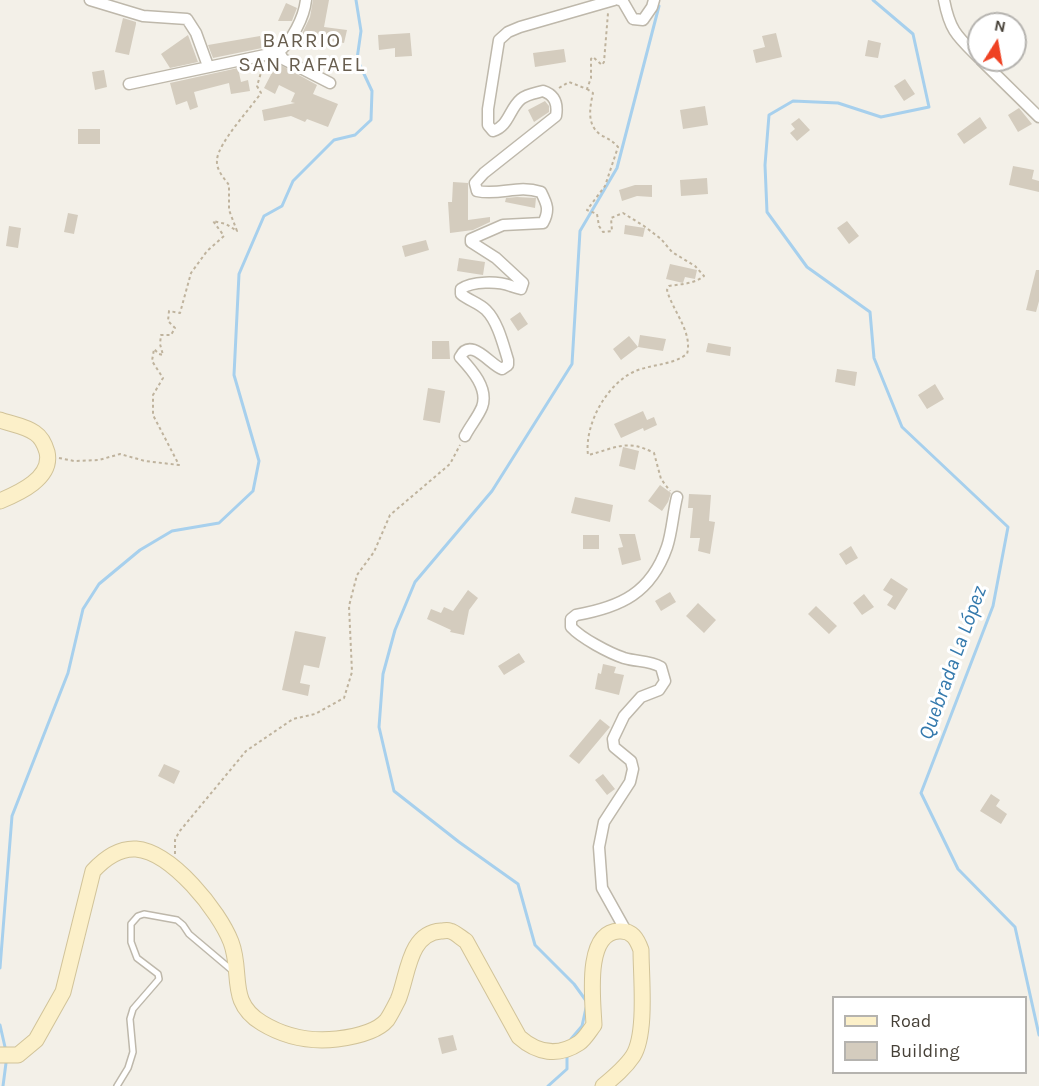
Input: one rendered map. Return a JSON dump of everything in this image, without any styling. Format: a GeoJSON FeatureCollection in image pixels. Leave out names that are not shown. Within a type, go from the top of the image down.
{"type":"FeatureCollection","features":[{"type":"Feature","properties":{"kind":"main road"},"geometry":{"type":"LineString","coordinates":[[0,420],[35,433],[44,443],[48,455],[44,473],[30,486],[0,501]]}},
{"type":"Feature","properties":{"kind":"main road"},"geometry":{"type":"LineString","coordinates":[[0,1055],[18,1055],[36,1040],[63,992],[93,871],[102,862],[119,852],[134,849],[147,851],[169,864],[207,900],[220,918],[232,944],[238,993],[250,1015],[286,1034],[308,1040],[322,1041],[352,1037],[374,1029],[386,1021],[398,1000],[411,958],[418,944],[435,932],[450,931],[466,940],[519,1037],[529,1046],[541,1051],[560,1052],[580,1042],[594,1025],[592,975],[596,950],[602,938],[611,931],[626,931],[636,939],[641,950],[641,1036],[634,1055],[603,1086]]}},
{"type":"Feature","properties":{"kind":"street"},"geometry":{"type":"LineString","coordinates":[[90,0],[143,16],[187,19],[196,33],[208,66]]}},
{"type":"Feature","properties":{"kind":"street"},"geometry":{"type":"LineString","coordinates":[[129,84],[279,52],[288,44],[305,9],[306,0]]}},
{"type":"Feature","properties":{"kind":"street"},"geometry":{"type":"LineString","coordinates":[[465,435],[483,405],[482,388],[473,372],[460,357],[461,353],[466,350],[478,351],[497,368],[502,369],[508,365],[508,360],[497,328],[488,311],[461,294],[461,289],[468,285],[492,284],[511,285],[520,289],[523,282],[496,258],[474,246],[471,239],[503,225],[543,223],[548,214],[548,204],[541,192],[528,187],[494,193],[477,191],[475,183],[484,173],[556,116],[557,105],[549,93],[532,93],[520,99],[501,128],[494,131],[489,128],[488,109],[499,40],[508,32],[520,27],[614,1],[622,0],[633,19],[643,20],[654,0]]}},
{"type":"Feature","properties":{"kind":"street"},"geometry":{"type":"LineString","coordinates":[[944,0],[948,20],[955,34],[967,46]]}},
{"type":"Feature","properties":{"kind":"street"},"geometry":{"type":"LineString","coordinates":[[279,52],[283,59],[330,82]]}},
{"type":"Feature","properties":{"kind":"street"},"geometry":{"type":"LineString","coordinates":[[993,72],[1039,117]]}},
{"type":"Feature","properties":{"kind":"street"},"geometry":{"type":"LineString","coordinates":[[626,931],[602,888],[599,847],[604,822],[630,782],[633,770],[631,761],[615,747],[613,739],[624,716],[640,697],[659,690],[665,681],[661,667],[652,662],[623,658],[577,633],[571,627],[571,619],[576,615],[621,603],[632,597],[650,579],[667,546],[677,497]]}},
{"type":"Feature","properties":{"kind":"lane"},"geometry":{"type":"LineString","coordinates":[[117,1086],[128,1068],[133,1052],[130,1019],[133,1010],[159,979],[158,974],[137,958],[131,942],[131,924],[134,919],[144,914],[177,920],[189,934],[236,973]]}},
{"type":"Feature","properties":{"kind":"path"},"geometry":{"type":"LineString","coordinates":[[587,89],[591,78],[591,59],[593,57],[602,65],[604,62],[614,1]]}},
{"type":"Feature","properties":{"kind":"path"},"geometry":{"type":"LineString","coordinates":[[48,455],[74,461],[99,460],[120,454],[145,461],[178,465],[153,415],[153,395],[163,378],[152,361],[154,349],[164,355],[160,344],[161,335],[171,335],[175,328],[168,321],[169,311],[180,313],[191,273],[207,251],[224,236],[213,221],[226,224],[237,231],[229,210],[229,185],[220,173],[216,160],[226,139],[261,93],[257,86],[266,55]]}},
{"type":"Feature","properties":{"kind":"path"},"geometry":{"type":"LineString","coordinates":[[549,93],[569,82],[593,93],[590,121],[595,130],[611,139],[618,147],[605,186],[587,210],[597,214],[599,226],[603,232],[612,231],[611,218],[623,213],[661,239],[672,252],[695,266],[704,276],[698,281],[669,286],[667,290],[670,303],[682,324],[688,348],[687,354],[672,362],[635,372],[608,394],[592,420],[587,449],[588,455],[619,446],[645,448],[654,453],[661,479],[677,497]]}},
{"type":"Feature","properties":{"kind":"path"},"geometry":{"type":"LineString","coordinates":[[169,864],[175,852],[175,840],[179,832],[246,751],[292,719],[315,714],[344,698],[352,672],[349,606],[357,575],[374,552],[390,515],[450,464],[465,435]]}},
{"type":"Feature","properties":{"kind":"building"},"geometry":{"type":"Polygon","coordinates":[[[313,0],[329,0],[324,27],[347,30],[344,43],[301,36],[310,17],[313,0]]]}},
{"type":"Feature","properties":{"kind":"building"},"geometry":{"type":"Polygon","coordinates":[[[286,3],[297,8],[292,21],[278,21],[286,3]]]}},
{"type":"Feature","properties":{"kind":"building"},"geometry":{"type":"Polygon","coordinates":[[[123,18],[136,22],[129,55],[115,52],[123,18]]]}},
{"type":"Feature","properties":{"kind":"building"},"geometry":{"type":"Polygon","coordinates":[[[410,33],[412,56],[395,57],[395,48],[379,50],[378,35],[410,33]]]}},
{"type":"Feature","properties":{"kind":"building"},"geometry":{"type":"Polygon","coordinates":[[[776,33],[782,57],[756,63],[753,50],[765,47],[762,36],[776,33]]]}},
{"type":"Feature","properties":{"kind":"building"},"geometry":{"type":"Polygon","coordinates":[[[188,35],[198,62],[170,68],[161,54],[188,35]]]}},
{"type":"Feature","properties":{"kind":"building"},"geometry":{"type":"Polygon","coordinates":[[[260,36],[262,48],[213,58],[208,45],[260,36]]]}},
{"type":"Feature","properties":{"kind":"building"},"geometry":{"type":"Polygon","coordinates":[[[868,40],[881,43],[878,58],[865,56],[868,40]]]}},
{"type":"Feature","properties":{"kind":"building"},"geometry":{"type":"Polygon","coordinates":[[[564,49],[566,62],[535,67],[533,53],[564,49]]]}},
{"type":"Feature","properties":{"kind":"building"},"geometry":{"type":"Polygon","coordinates":[[[277,63],[317,85],[313,94],[338,104],[328,127],[291,116],[264,121],[262,110],[295,103],[291,102],[295,93],[279,85],[275,94],[264,88],[277,63]]]}},
{"type":"Feature","properties":{"kind":"building"},"geometry":{"type":"Polygon","coordinates":[[[238,68],[241,82],[248,80],[250,91],[231,94],[229,83],[194,92],[198,107],[190,110],[187,101],[176,105],[170,83],[238,68]]]}},
{"type":"Feature","properties":{"kind":"building"},"geometry":{"type":"Polygon","coordinates":[[[104,70],[107,87],[95,90],[92,72],[104,70]]]}},
{"type":"Feature","properties":{"kind":"building"},"geometry":{"type":"Polygon","coordinates":[[[905,79],[915,94],[904,101],[894,86],[905,79]]]}},
{"type":"Feature","properties":{"kind":"building"},"geometry":{"type":"Polygon","coordinates":[[[545,101],[549,106],[549,112],[534,122],[528,110],[545,101]]]}},
{"type":"Feature","properties":{"kind":"building"},"geometry":{"type":"Polygon","coordinates":[[[705,106],[708,125],[683,129],[680,110],[705,106]]]}},
{"type":"Feature","properties":{"kind":"building"},"geometry":{"type":"Polygon","coordinates":[[[1019,108],[1032,124],[1018,132],[1008,115],[1019,108]]]}},
{"type":"Feature","properties":{"kind":"building"},"geometry":{"type":"Polygon","coordinates":[[[980,117],[987,128],[964,144],[957,134],[980,117]]]}},
{"type":"Feature","properties":{"kind":"building"},"geometry":{"type":"Polygon","coordinates":[[[799,118],[810,130],[797,141],[790,133],[795,129],[791,124],[799,118]]]}},
{"type":"Feature","properties":{"kind":"building"},"geometry":{"type":"Polygon","coordinates":[[[78,129],[100,129],[100,144],[78,144],[78,129]]]}},
{"type":"Feature","properties":{"kind":"building"},"geometry":{"type":"Polygon","coordinates":[[[1013,166],[1034,170],[1032,179],[1039,181],[1039,192],[1009,185],[1013,166]]]}},
{"type":"Feature","properties":{"kind":"building"},"geometry":{"type":"Polygon","coordinates":[[[707,178],[708,194],[681,196],[680,180],[707,178]]]}},
{"type":"Feature","properties":{"kind":"building"},"geometry":{"type":"Polygon","coordinates":[[[453,182],[468,183],[468,220],[490,217],[490,222],[473,230],[450,233],[448,202],[452,202],[453,182]]]}},
{"type":"Feature","properties":{"kind":"building"},"geometry":{"type":"Polygon","coordinates":[[[635,185],[652,185],[652,197],[637,196],[622,201],[619,190],[635,185]]]}},
{"type":"Feature","properties":{"kind":"building"},"geometry":{"type":"Polygon","coordinates":[[[506,198],[536,198],[535,208],[505,202],[506,198]]]}},
{"type":"Feature","properties":{"kind":"building"},"geometry":{"type":"Polygon","coordinates":[[[68,213],[78,215],[74,234],[64,232],[68,213]]]}},
{"type":"Feature","properties":{"kind":"building"},"geometry":{"type":"Polygon","coordinates":[[[847,221],[859,236],[849,244],[837,228],[847,221]]]}},
{"type":"Feature","properties":{"kind":"building"},"geometry":{"type":"Polygon","coordinates":[[[625,225],[645,228],[643,237],[624,234],[625,225]]]}},
{"type":"Feature","properties":{"kind":"building"},"geometry":{"type":"Polygon","coordinates":[[[9,226],[21,228],[18,248],[6,246],[9,226]]]}},
{"type":"Feature","properties":{"kind":"building"},"geometry":{"type":"Polygon","coordinates":[[[426,240],[429,250],[405,257],[402,246],[426,240]]]}},
{"type":"Feature","properties":{"kind":"building"},"geometry":{"type":"Polygon","coordinates":[[[459,258],[485,262],[483,275],[457,271],[459,258]]]}},
{"type":"Feature","properties":{"kind":"building"},"geometry":{"type":"Polygon","coordinates":[[[670,264],[697,270],[695,279],[685,277],[683,283],[666,279],[670,264]]]}},
{"type":"Feature","properties":{"kind":"building"},"geometry":{"type":"Polygon","coordinates":[[[1036,270],[1039,270],[1039,301],[1036,312],[1026,310],[1036,270]]]}},
{"type":"Feature","properties":{"kind":"building"},"geometry":{"type":"Polygon","coordinates":[[[520,312],[528,324],[518,331],[510,319],[520,312]]]}},
{"type":"Feature","properties":{"kind":"building"},"geometry":{"type":"Polygon","coordinates":[[[640,335],[666,339],[663,351],[638,347],[640,335]]]}},
{"type":"Feature","properties":{"kind":"building"},"geometry":{"type":"Polygon","coordinates":[[[629,336],[638,347],[621,360],[613,349],[629,336]]]}},
{"type":"Feature","properties":{"kind":"building"},"geometry":{"type":"Polygon","coordinates":[[[432,341],[449,341],[450,359],[432,359],[432,341]]]}},
{"type":"Feature","properties":{"kind":"building"},"geometry":{"type":"Polygon","coordinates":[[[708,343],[731,347],[730,356],[706,352],[708,343]]]}},
{"type":"Feature","properties":{"kind":"building"},"geometry":{"type":"Polygon","coordinates":[[[837,369],[857,372],[855,386],[835,382],[837,369]]]}},
{"type":"Feature","properties":{"kind":"building"},"geometry":{"type":"Polygon","coordinates":[[[935,384],[944,399],[927,409],[918,395],[935,384]]]}},
{"type":"Feature","properties":{"kind":"building"},"geometry":{"type":"Polygon","coordinates":[[[428,388],[445,391],[440,423],[423,420],[428,388]]]}},
{"type":"Feature","properties":{"kind":"building"},"geometry":{"type":"Polygon","coordinates":[[[643,411],[647,420],[654,417],[657,425],[644,431],[643,428],[621,438],[614,424],[643,411]]]}},
{"type":"Feature","properties":{"kind":"building"},"geometry":{"type":"Polygon","coordinates":[[[623,447],[639,451],[635,470],[619,466],[623,447]]]}},
{"type":"Feature","properties":{"kind":"building"},"geometry":{"type":"Polygon","coordinates":[[[660,485],[671,493],[662,511],[648,501],[660,485]]]}},
{"type":"Feature","properties":{"kind":"building"},"geometry":{"type":"Polygon","coordinates":[[[689,494],[711,495],[709,521],[715,522],[710,554],[698,551],[700,538],[690,538],[693,508],[688,508],[689,494]]]}},
{"type":"Feature","properties":{"kind":"building"},"geometry":{"type":"Polygon","coordinates":[[[575,497],[613,505],[610,522],[571,513],[575,497]]]}},
{"type":"Feature","properties":{"kind":"building"},"geometry":{"type":"Polygon","coordinates":[[[619,534],[635,534],[641,560],[622,565],[618,548],[623,547],[619,534]]]}},
{"type":"Feature","properties":{"kind":"building"},"geometry":{"type":"Polygon","coordinates":[[[583,535],[599,535],[599,549],[583,549],[583,535]]]}},
{"type":"Feature","properties":{"kind":"building"},"geometry":{"type":"Polygon","coordinates":[[[851,546],[858,558],[846,565],[839,554],[851,546]]]}},
{"type":"Feature","properties":{"kind":"building"},"geometry":{"type":"Polygon","coordinates":[[[891,578],[908,589],[895,610],[887,605],[893,596],[883,590],[891,578]]]}},
{"type":"Feature","properties":{"kind":"building"},"geometry":{"type":"Polygon","coordinates":[[[468,590],[478,598],[469,610],[464,635],[450,632],[451,630],[427,619],[431,609],[441,613],[444,607],[453,611],[468,590]]]}},
{"type":"Feature","properties":{"kind":"building"},"geometry":{"type":"Polygon","coordinates":[[[670,592],[676,602],[661,611],[655,601],[670,592]]]}},
{"type":"Feature","properties":{"kind":"building"},"geometry":{"type":"Polygon","coordinates":[[[864,594],[874,607],[862,615],[853,603],[864,594]]]}},
{"type":"Feature","properties":{"kind":"building"},"geometry":{"type":"Polygon","coordinates":[[[698,603],[716,620],[704,633],[686,616],[698,603]]]}},
{"type":"Feature","properties":{"kind":"building"},"geometry":{"type":"Polygon","coordinates":[[[816,606],[837,626],[829,634],[808,614],[816,606]]]}},
{"type":"Feature","properties":{"kind":"building"},"geometry":{"type":"Polygon","coordinates":[[[295,631],[326,637],[319,668],[304,665],[300,683],[310,685],[308,696],[282,690],[295,631]]]}},
{"type":"Feature","properties":{"kind":"building"},"geometry":{"type":"Polygon","coordinates":[[[519,653],[525,662],[504,675],[498,666],[519,653]]]}},
{"type":"Feature","properties":{"kind":"building"},"geometry":{"type":"Polygon","coordinates":[[[603,664],[616,667],[614,673],[624,675],[619,695],[595,689],[598,673],[601,674],[603,664]]]}},
{"type":"Feature","properties":{"kind":"building"},"geometry":{"type":"Polygon","coordinates":[[[600,719],[610,727],[579,764],[569,756],[600,719]]]}},
{"type":"Feature","properties":{"kind":"building"},"geometry":{"type":"Polygon","coordinates":[[[164,764],[180,771],[174,784],[158,776],[164,764]]]}},
{"type":"Feature","properties":{"kind":"building"},"geometry":{"type":"Polygon","coordinates":[[[603,774],[615,789],[607,795],[595,780],[603,774]]]}},
{"type":"Feature","properties":{"kind":"building"},"geometry":{"type":"Polygon","coordinates":[[[991,794],[1000,800],[996,806],[1007,814],[1001,824],[980,811],[991,794]]]}},
{"type":"Feature","properties":{"kind":"building"},"geometry":{"type":"Polygon","coordinates":[[[453,1035],[457,1050],[442,1054],[438,1038],[453,1035]]]}},
{"type":"Feature","properties":{"kind":"waterway"},"geometry":{"type":"LineString","coordinates":[[0,968],[12,816],[68,673],[83,609],[99,584],[140,550],[172,531],[219,523],[253,491],[259,461],[234,375],[239,274],[264,216],[282,206],[293,181],[334,140],[355,135],[371,120],[372,91],[357,59],[361,31],[356,0]]}},
{"type":"Feature","properties":{"kind":"waterway","name":"Quebrada La López"},"geometry":{"type":"LineString","coordinates":[[873,0],[913,34],[929,107],[881,117],[838,103],[793,101],[769,115],[765,165],[767,212],[807,267],[870,312],[874,358],[902,427],[1008,527],[993,606],[921,793],[958,869],[1015,927],[1039,1035]]}},
{"type":"Feature","properties":{"kind":"waterway"},"geometry":{"type":"LineString","coordinates":[[587,1002],[574,984],[535,945],[518,884],[459,842],[394,791],[379,727],[383,674],[395,630],[415,582],[492,491],[572,364],[580,231],[617,168],[659,6]]}},
{"type":"Feature","properties":{"kind":"waterway"},"geometry":{"type":"LineString","coordinates":[[571,1039],[582,1026],[586,1008]]}},
{"type":"Feature","properties":{"kind":"waterway"},"geometry":{"type":"LineString","coordinates":[[0,1025],[5,1047]]}},
{"type":"Feature","properties":{"kind":"waterway"},"geometry":{"type":"LineString","coordinates":[[548,1086],[567,1069],[567,1057]]}},
{"type":"Feature","properties":{"kind":"waterway"},"geometry":{"type":"LineString","coordinates":[[3,1086],[6,1063]]}},
{"type":"Feature","properties":{"kind":"district","name":"BARRIO SAN RAFAEL"},"geometry":{"type":"Point","coordinates":[302,53]}}]}
